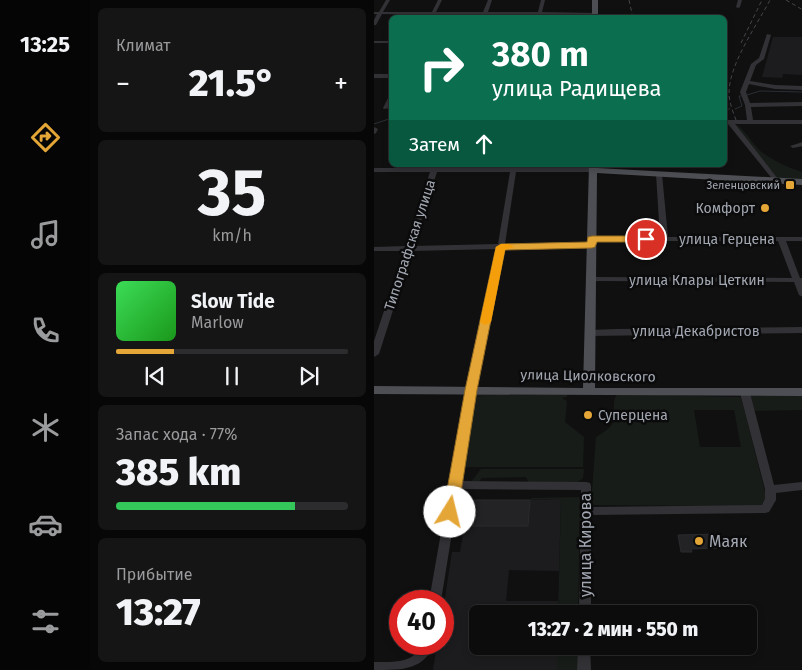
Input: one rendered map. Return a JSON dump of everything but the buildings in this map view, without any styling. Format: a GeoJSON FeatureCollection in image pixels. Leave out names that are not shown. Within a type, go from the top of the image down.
{"type":"FeatureCollection","features":[{"type":"Feature","properties":{"kind":"main road"},"geometry":{"type":"LineString","coordinates":[[595,0],[595,15]]}},
{"type":"Feature","properties":{"kind":"main road"},"geometry":{"type":"LineString","coordinates":[[589,390],[593,168],[658,174],[802,182]]}},
{"type":"Feature","properties":{"kind":"main road","name":"улица Циолковского"},"geometry":{"type":"LineString","coordinates":[[374,390],[802,392]]}},
{"type":"Feature","properties":{"kind":"street"},"geometry":{"type":"LineString","coordinates":[[374,24],[388,0]]}},
{"type":"Feature","properties":{"kind":"street"},"geometry":{"type":"LineString","coordinates":[[374,13],[432,15],[440,0]]}},
{"type":"Feature","properties":{"kind":"street"},"geometry":{"type":"LineString","coordinates":[[485,15],[490,0]]}},
{"type":"Feature","properties":{"kind":"street"},"geometry":{"type":"LineString","coordinates":[[540,15],[543,0]]}},
{"type":"Feature","properties":{"kind":"street"},"geometry":{"type":"LineString","coordinates":[[738,7],[740,0]]}},
{"type":"Feature","properties":{"kind":"street"},"geometry":{"type":"LineString","coordinates":[[750,122],[748,105],[743,92],[754,64],[761,59],[770,35]]}},
{"type":"Feature","properties":{"kind":"street"},"geometry":{"type":"LineString","coordinates":[[374,42],[389,42]]}},
{"type":"Feature","properties":{"kind":"street"},"geometry":{"type":"LineString","coordinates":[[374,76],[389,76]]}},
{"type":"Feature","properties":{"kind":"street"},"geometry":{"type":"LineString","coordinates":[[747,82],[774,87],[802,88]]}},
{"type":"Feature","properties":{"kind":"street"},"geometry":{"type":"LineString","coordinates":[[386,108],[389,102]]}},
{"type":"Feature","properties":{"kind":"street"},"geometry":{"type":"LineString","coordinates":[[748,105],[802,104]]}},
{"type":"Feature","properties":{"kind":"street"},"geometry":{"type":"LineString","coordinates":[[727,122],[802,122]]}},
{"type":"Feature","properties":{"kind":"street"},"geometry":{"type":"LineString","coordinates":[[727,122],[776,180]]}},
{"type":"Feature","properties":{"kind":"street"},"geometry":{"type":"LineString","coordinates":[[792,146],[802,144]]}},
{"type":"Feature","properties":{"kind":"street"},"geometry":{"type":"LineString","coordinates":[[374,170],[436,167],[593,168]]}},
{"type":"Feature","properties":{"kind":"street","name":"Типографская улица"},"geometry":{"type":"LineString","coordinates":[[374,354],[436,167]]}},
{"type":"Feature","properties":{"kind":"street"},"geometry":{"type":"LineString","coordinates":[[438,590],[471,390],[501,247],[514,167]]}},
{"type":"Feature","properties":{"kind":"street"},"geometry":{"type":"LineString","coordinates":[[658,174],[664,239]]}},
{"type":"Feature","properties":{"kind":"street","name":"улица Герцена"},"geometry":{"type":"LineString","coordinates":[[374,249],[501,247],[664,239],[802,238]]}},
{"type":"Feature","properties":{"kind":"street"},"geometry":{"type":"LineString","coordinates":[[781,239],[799,280],[802,296]]}},
{"type":"Feature","properties":{"kind":"street","name":"улица Клары Цеткин"},"geometry":{"type":"LineString","coordinates":[[591,279],[799,280]]}},
{"type":"Feature","properties":{"kind":"street","name":"улица Декабристов"},"geometry":{"type":"LineString","coordinates":[[590,333],[650,330],[705,332],[802,330]]}},
{"type":"Feature","properties":{"kind":"street"},"geometry":{"type":"LineString","coordinates":[[586,510],[764,509],[771,500],[770,490],[745,393]]}},
{"type":"Feature","properties":{"kind":"street","name":"улица Кирова"},"geometry":{"type":"LineString","coordinates":[[455,485],[586,486],[585,605]]}},
{"type":"Feature","properties":{"kind":"street"},"geometry":{"type":"LineString","coordinates":[[770,490],[802,486]]}},
{"type":"Feature","properties":{"kind":"street"},"geometry":{"type":"LineString","coordinates":[[374,668],[407,668],[419,661],[423,655]]}},
{"type":"Feature","properties":{"kind":"street"},"geometry":{"type":"LineString","coordinates":[[584,655],[584,670]]}},
{"type":"Feature","properties":{"kind":"shaded area"},"geometry":{"type":"Polygon","coordinates":[[[773,37],[802,37],[802,75],[783,74],[782,78],[762,77],[773,37]]]}},
{"type":"Feature","properties":{"kind":"shaded area"},"geometry":{"type":"Polygon","coordinates":[[[730,122],[739,127],[763,153],[782,164],[802,172],[802,182],[776,180],[730,122]]]}},
{"type":"Feature","properties":{"kind":"shaded area"},"geometry":{"type":"Polygon","coordinates":[[[471,390],[567,390],[567,397],[562,398],[567,401],[565,422],[584,437],[583,467],[462,467],[475,397],[486,397],[470,396],[471,390]]]}},
{"type":"Feature","properties":{"kind":"shaded area"},"geometry":{"type":"Polygon","coordinates":[[[802,392],[802,410],[749,411],[745,393],[802,392]]]}},
{"type":"Feature","properties":{"kind":"shaded area"},"geometry":{"type":"Polygon","coordinates":[[[617,394],[741,397],[767,500],[761,505],[755,506],[591,505],[596,437],[612,423],[617,394]],[[694,410],[700,447],[741,447],[734,410],[694,410]]]}},
{"type":"Feature","properties":{"kind":"shaded area"},"geometry":{"type":"Polygon","coordinates":[[[481,469],[584,469],[583,478],[578,482],[529,483],[526,477],[482,478],[479,481],[471,482],[481,469]]]}},
{"type":"Feature","properties":{"kind":"shaded area"},"geometry":{"type":"Polygon","coordinates":[[[580,497],[578,605],[558,605],[561,501],[558,499],[530,500],[531,498],[580,497]]]}},
{"type":"Feature","properties":{"kind":"shaded area"},"geometry":{"type":"Polygon","coordinates":[[[530,500],[561,500],[559,571],[509,570],[506,601],[558,601],[558,605],[469,605],[469,655],[557,655],[557,670],[433,670],[435,655],[454,655],[454,590],[446,590],[452,552],[460,552],[464,529],[470,529],[471,526],[528,526],[530,500]]]}},
{"type":"Feature","properties":{"kind":"shaded area"},"geometry":{"type":"Polygon","coordinates":[[[557,655],[578,655],[577,670],[557,670],[557,655]]]}},
{"type":"Feature","properties":{"kind":"waterway"},"geometry":{"type":"LineString","coordinates":[[747,95],[760,91],[803,92]]}},
{"type":"Feature","properties":{"kind":"waterway"},"geometry":{"type":"LineString","coordinates":[[735,109],[742,106],[739,96],[741,96]]}},
{"type":"Feature","properties":{"kind":"waterway"},"geometry":{"type":"LineString","coordinates":[[374,124],[389,119]]}},
{"type":"Feature","properties":{"kind":"railway"},"geometry":{"type":"LineString","coordinates":[[629,0],[632,15]]}},
{"type":"Feature","properties":{"kind":"railway"},"geometry":{"type":"LineString","coordinates":[[741,43],[762,0]]}},
{"type":"Feature","properties":{"kind":"railway"},"geometry":{"type":"LineString","coordinates":[[736,120],[730,103],[730,82],[739,57],[770,0]]}},
{"type":"Feature","properties":{"kind":"railway"},"geometry":{"type":"LineString","coordinates":[[786,0],[803,10]]}},
{"type":"Feature","properties":{"kind":"slow traffic"},"geometry":{"type":"LineString","coordinates":[[485,322],[501,247],[509,247]]}},
{"type":"Feature","properties":{"kind":"place","name":"Зеленцовский"},"geometry":{"type":"Point","coordinates":[790,185]}},
{"type":"Feature","properties":{"kind":"place","name":"Комфорт"},"geometry":{"type":"Point","coordinates":[765,208]}},
{"type":"Feature","properties":{"kind":"place","name":"Суперцена"},"geometry":{"type":"Point","coordinates":[588,415]}},
{"type":"Feature","properties":{"kind":"place","name":"Маяк"},"geometry":{"type":"Point","coordinates":[699,541]}},
{"type":"Feature","properties":{"kind":"route"},"geometry":{"type":"LineString","coordinates":[[450,512],[471,390],[501,247],[592,245],[592,239],[646,239]]}}]}
